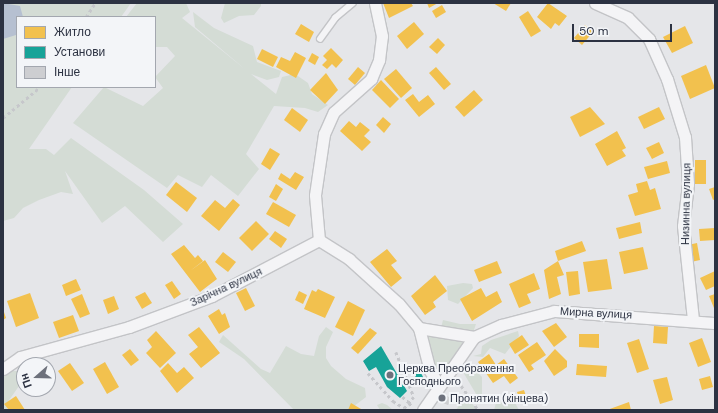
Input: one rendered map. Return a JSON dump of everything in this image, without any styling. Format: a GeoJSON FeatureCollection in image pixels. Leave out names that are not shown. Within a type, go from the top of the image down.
{"type":"FeatureCollection","features":[{"type":"Feature","properties":{"kind":"street"},"geometry":{"type":"LineString","coordinates":[[375,3],[382,36],[379,60],[371,79],[334,112],[324,134],[315,195],[319,240],[349,259],[399,304],[419,328],[430,371],[439,385]]}},
{"type":"Feature","properties":{"kind":"street","name":"Низинна вулиця"},"geometry":{"type":"LineString","coordinates":[[595,3],[628,18],[649,39],[667,79],[683,129],[688,184],[683,226],[692,320]]}},
{"type":"Feature","properties":{"kind":"street","name":"Зарічна вулиця"},"geometry":{"type":"LineString","coordinates":[[3,369],[20,357],[130,327],[212,296],[319,240]]}},
{"type":"Feature","properties":{"kind":"street","name":"Мирна вулиця"},"geometry":{"type":"LineString","coordinates":[[419,409],[439,385],[474,337],[501,325],[554,311],[692,320],[715,323]]}},
{"type":"Feature","properties":{"kind":"street"},"geometry":{"type":"LineString","coordinates":[[419,328],[474,337]]}},
{"type":"Feature","properties":{"kind":"lane"},"geometry":{"type":"LineString","coordinates":[[320,39],[334,18],[353,3]]}},
{"type":"Feature","properties":{"kind":"path"},"geometry":{"type":"LineString","coordinates":[[87,16],[95,3]]}},
{"type":"Feature","properties":{"kind":"path"},"geometry":{"type":"LineString","coordinates":[[3,118],[39,88]]}},
{"type":"Feature","properties":{"kind":"path"},"geometry":{"type":"LineString","coordinates":[[368,373],[393,401],[404,408],[414,397],[396,352]]}},
{"type":"Feature","properties":{"kind":"path"},"geometry":{"type":"LineString","coordinates":[[456,379],[478,410]]}},
{"type":"Feature","properties":{"kind":"path"},"geometry":{"type":"LineString","coordinates":[[402,397],[419,409]]}},
{"type":"Feature","properties":{"kind":"shaded area"},"geometry":{"type":"Polygon","coordinates":[[[3,3],[131,3],[122,16],[16,16],[16,88],[71,88],[29,149],[46,149],[54,155],[71,138],[144,190],[183,224],[163,242],[125,206],[102,223],[65,171],[73,194],[61,192],[39,200],[23,208],[14,218],[3,221],[3,3]]]}},
{"type":"Feature","properties":{"kind":"shaded area"},"geometry":{"type":"Polygon","coordinates":[[[137,3],[186,3],[190,12],[182,18],[246,70],[195,27],[193,12],[214,28],[253,46],[257,62],[281,71],[279,77],[267,80],[251,74],[276,94],[282,77],[295,74],[308,83],[312,94],[328,105],[318,112],[305,108],[274,106],[246,154],[259,169],[238,196],[211,175],[202,187],[178,175],[167,188],[73,123],[103,88],[143,106],[163,88],[156,78],[156,76],[175,56],[167,47],[156,47],[156,16],[127,16],[137,3]]]}},
{"type":"Feature","properties":{"kind":"shaded area"},"geometry":{"type":"Polygon","coordinates":[[[225,3],[261,3],[261,6],[254,15],[239,16],[224,23],[221,18],[225,3]]]}},
{"type":"Feature","properties":{"kind":"shaded area"},"geometry":{"type":"Polygon","coordinates":[[[463,283],[472,284],[473,288],[458,304],[448,300],[447,286],[463,283]]]}},
{"type":"Feature","properties":{"kind":"shaded area"},"geometry":{"type":"Polygon","coordinates":[[[443,320],[460,324],[476,324],[473,333],[440,332],[443,320]]]}},
{"type":"Feature","properties":{"kind":"shaded area"},"geometry":{"type":"Polygon","coordinates":[[[326,327],[333,332],[326,347],[326,358],[331,366],[346,379],[365,388],[366,397],[349,410],[294,410],[244,359],[219,342],[223,335],[261,369],[270,373],[286,346],[301,354],[314,356],[319,336],[326,327]]]}},
{"type":"Feature","properties":{"kind":"shaded area"},"geometry":{"type":"Polygon","coordinates":[[[518,331],[519,336],[505,354],[490,348],[483,357],[473,356],[481,354],[482,346],[491,340],[518,331]]]}},
{"type":"Feature","properties":{"kind":"shaded area"},"geometry":{"type":"Polygon","coordinates":[[[432,334],[465,339],[444,371],[434,367],[426,338],[432,334]]]}},
{"type":"Feature","properties":{"kind":"shaded area"},"geometry":{"type":"Polygon","coordinates":[[[468,363],[482,377],[482,404],[463,372],[468,363]]]}},
{"type":"Feature","properties":{"kind":"shaded area"},"geometry":{"type":"Polygon","coordinates":[[[9,371],[16,371],[16,390],[7,403],[8,410],[3,410],[3,377],[9,371]]]}},
{"type":"Feature","properties":{"kind":"shaded area"},"geometry":{"type":"Polygon","coordinates":[[[510,394],[519,410],[494,410],[496,403],[510,394]]]}},
{"type":"Feature","properties":{"kind":"shaded area"},"geometry":{"type":"Polygon","coordinates":[[[466,395],[477,410],[456,410],[466,395]]]}},
{"type":"Feature","properties":{"kind":"shaded area"},"geometry":{"type":"Polygon","coordinates":[[[382,403],[393,410],[380,410],[377,405],[382,403]]]}},
{"type":"Feature","properties":{"kind":"water"},"geometry":{"type":"Polygon","coordinates":[[[3,3],[20,6],[23,16],[16,16],[16,35],[3,39],[3,3]]]}},
{"type":"Feature","properties":{"kind":"building: Житло"},"geometry":{"type":"Polygon","coordinates":[[[383,3],[411,3],[413,6],[389,18],[383,3]]]}},
{"type":"Feature","properties":{"kind":"building: Житло"},"geometry":{"type":"Polygon","coordinates":[[[427,3],[438,3],[429,8],[427,3]]]}},
{"type":"Feature","properties":{"kind":"building: Житло"},"geometry":{"type":"Polygon","coordinates":[[[493,3],[511,3],[506,11],[493,3]]]}},
{"type":"Feature","properties":{"kind":"building: Житло"},"geometry":{"type":"Polygon","coordinates":[[[548,3],[567,16],[559,26],[555,23],[551,29],[537,17],[548,3]]]}},
{"type":"Feature","properties":{"kind":"building: Житло"},"geometry":{"type":"Polygon","coordinates":[[[442,5],[446,12],[436,18],[432,11],[442,5]]]}},
{"type":"Feature","properties":{"kind":"building: Житло"},"geometry":{"type":"Polygon","coordinates":[[[528,11],[541,31],[531,37],[519,17],[528,11]]]}},
{"type":"Feature","properties":{"kind":"building: Житло"},"geometry":{"type":"Polygon","coordinates":[[[414,22],[424,34],[407,49],[397,36],[414,22]]]}},
{"type":"Feature","properties":{"kind":"building: Житло"},"geometry":{"type":"Polygon","coordinates":[[[301,24],[314,32],[309,42],[295,34],[301,24]]]}},
{"type":"Feature","properties":{"kind":"building: Житло"},"geometry":{"type":"Polygon","coordinates":[[[585,25],[593,32],[582,45],[574,38],[585,25]]]}},
{"type":"Feature","properties":{"kind":"building: Житло"},"geometry":{"type":"Polygon","coordinates":[[[685,26],[693,43],[672,53],[663,37],[685,26]]]}},
{"type":"Feature","properties":{"kind":"building: Житло"},"geometry":{"type":"Polygon","coordinates":[[[438,38],[445,45],[437,54],[429,47],[438,38]]]}},
{"type":"Feature","properties":{"kind":"building: Житло"},"geometry":{"type":"Polygon","coordinates":[[[331,48],[343,60],[336,68],[332,64],[327,69],[322,65],[327,60],[323,56],[331,48]]]}},
{"type":"Feature","properties":{"kind":"building: Житло"},"geometry":{"type":"Polygon","coordinates":[[[262,49],[278,57],[273,67],[257,59],[262,49]]]}},
{"type":"Feature","properties":{"kind":"building: Житло"},"geometry":{"type":"Polygon","coordinates":[[[295,52],[306,58],[296,78],[276,67],[281,57],[290,61],[295,52]]]}},
{"type":"Feature","properties":{"kind":"building: Житло"},"geometry":{"type":"Polygon","coordinates":[[[312,53],[319,57],[315,65],[308,61],[312,53]]]}},
{"type":"Feature","properties":{"kind":"building: Житло"},"geometry":{"type":"Polygon","coordinates":[[[706,65],[715,88],[690,99],[681,76],[706,65]]]}},
{"type":"Feature","properties":{"kind":"building: Житло"},"geometry":{"type":"Polygon","coordinates":[[[358,67],[365,73],[355,85],[348,79],[358,67]]]}},
{"type":"Feature","properties":{"kind":"building: Житло"},"geometry":{"type":"Polygon","coordinates":[[[436,67],[451,84],[444,90],[429,73],[436,67]]]}},
{"type":"Feature","properties":{"kind":"building: Житло"},"geometry":{"type":"Polygon","coordinates":[[[396,69],[412,88],[401,98],[384,79],[396,69]]]}},
{"type":"Feature","properties":{"kind":"building: Житло"},"geometry":{"type":"Polygon","coordinates":[[[326,73],[338,90],[325,104],[310,90],[326,73]]]}},
{"type":"Feature","properties":{"kind":"building: Житло"},"geometry":{"type":"Polygon","coordinates":[[[381,80],[399,99],[390,108],[372,90],[381,80]]]}},
{"type":"Feature","properties":{"kind":"building: Житло"},"geometry":{"type":"Polygon","coordinates":[[[474,90],[483,100],[464,117],[455,107],[474,90]]]}},
{"type":"Feature","properties":{"kind":"building: Житло"},"geometry":{"type":"Polygon","coordinates":[[[413,94],[419,102],[428,95],[435,104],[419,117],[405,100],[413,94]]]}},
{"type":"Feature","properties":{"kind":"building: Житло"},"geometry":{"type":"Polygon","coordinates":[[[590,107],[605,124],[580,137],[570,117],[590,107]]]}},
{"type":"Feature","properties":{"kind":"building: Житло"},"geometry":{"type":"Polygon","coordinates":[[[659,107],[665,119],[644,129],[638,117],[659,107]]]}},
{"type":"Feature","properties":{"kind":"building: Житло"},"geometry":{"type":"Polygon","coordinates":[[[292,108],[308,120],[300,132],[284,120],[292,108]]]}},
{"type":"Feature","properties":{"kind":"building: Житло"},"geometry":{"type":"Polygon","coordinates":[[[383,117],[391,124],[384,133],[376,125],[383,117]]]}},
{"type":"Feature","properties":{"kind":"building: Житло"},"geometry":{"type":"Polygon","coordinates":[[[349,121],[356,127],[360,122],[370,130],[364,136],[371,142],[362,151],[340,131],[349,121]]]}},
{"type":"Feature","properties":{"kind":"building: Житло"},"geometry":{"type":"Polygon","coordinates":[[[617,131],[626,148],[622,150],[626,156],[607,166],[595,144],[617,131]]]}},
{"type":"Feature","properties":{"kind":"building: Житло"},"geometry":{"type":"Polygon","coordinates":[[[659,142],[664,153],[652,159],[646,148],[659,142]]]}},
{"type":"Feature","properties":{"kind":"building: Житло"},"geometry":{"type":"Polygon","coordinates":[[[270,148],[280,154],[270,170],[261,164],[270,148]]]}},
{"type":"Feature","properties":{"kind":"building: Житло"},"geometry":{"type":"Polygon","coordinates":[[[695,160],[706,160],[706,184],[695,184],[695,160]]]}},
{"type":"Feature","properties":{"kind":"building: Житло"},"geometry":{"type":"Polygon","coordinates":[[[667,161],[670,173],[648,179],[644,167],[667,161]]]}},
{"type":"Feature","properties":{"kind":"building: Житло"},"geometry":{"type":"Polygon","coordinates":[[[295,172],[304,177],[296,190],[278,179],[281,173],[290,179],[295,172]]]}},
{"type":"Feature","properties":{"kind":"building: Житло"},"geometry":{"type":"Polygon","coordinates":[[[647,181],[650,190],[655,188],[661,209],[635,216],[628,195],[638,192],[636,184],[647,181]]]}},
{"type":"Feature","properties":{"kind":"building: Житло"},"geometry":{"type":"Polygon","coordinates":[[[176,182],[197,198],[187,212],[166,195],[176,182]]]}},
{"type":"Feature","properties":{"kind":"building: Житло"},"geometry":{"type":"Polygon","coordinates":[[[276,184],[283,189],[276,201],[269,197],[276,184]]]}},
{"type":"Feature","properties":{"kind":"building: Житло"},"geometry":{"type":"Polygon","coordinates":[[[715,187],[715,199],[713,200],[709,189],[715,187]]]}},
{"type":"Feature","properties":{"kind":"building: Житло"},"geometry":{"type":"Polygon","coordinates":[[[233,199],[240,205],[219,231],[201,216],[215,200],[225,208],[233,199]]]}},
{"type":"Feature","properties":{"kind":"building: Житло"},"geometry":{"type":"Polygon","coordinates":[[[273,202],[296,215],[289,227],[266,214],[273,202]]]}},
{"type":"Feature","properties":{"kind":"building: Житло"},"geometry":{"type":"Polygon","coordinates":[[[256,221],[269,234],[252,251],[239,238],[256,221]]]}},
{"type":"Feature","properties":{"kind":"building: Житло"},"geometry":{"type":"Polygon","coordinates":[[[640,222],[642,233],[619,239],[616,228],[640,222]]]}},
{"type":"Feature","properties":{"kind":"building: Житло"},"geometry":{"type":"Polygon","coordinates":[[[715,228],[715,240],[700,241],[699,229],[715,228]]]}},
{"type":"Feature","properties":{"kind":"building: Житло"},"geometry":{"type":"Polygon","coordinates":[[[275,231],[287,239],[281,248],[269,239],[275,231]]]}},
{"type":"Feature","properties":{"kind":"building: Житло"},"geometry":{"type":"Polygon","coordinates":[[[582,241],[586,251],[558,261],[555,251],[582,241]]]}},
{"type":"Feature","properties":{"kind":"building: Житло"},"geometry":{"type":"Polygon","coordinates":[[[697,243],[700,260],[691,262],[688,245],[697,243]]]}},
{"type":"Feature","properties":{"kind":"building: Житло"},"geometry":{"type":"Polygon","coordinates":[[[184,245],[195,258],[198,255],[203,261],[190,271],[205,260],[217,279],[200,292],[171,254],[184,245]]]}},
{"type":"Feature","properties":{"kind":"building: Житло"},"geometry":{"type":"Polygon","coordinates":[[[643,247],[648,269],[624,274],[619,252],[643,247]]]}},
{"type":"Feature","properties":{"kind":"building: Житло"},"geometry":{"type":"Polygon","coordinates":[[[387,249],[397,261],[391,265],[402,278],[391,287],[370,262],[387,249]]]}},
{"type":"Feature","properties":{"kind":"building: Житло"},"geometry":{"type":"Polygon","coordinates":[[[223,252],[236,262],[228,272],[215,262],[223,252]]]}},
{"type":"Feature","properties":{"kind":"building: Житло"},"geometry":{"type":"Polygon","coordinates":[[[607,259],[612,289],[588,292],[583,262],[607,259]]]}},
{"type":"Feature","properties":{"kind":"building: Житло"},"geometry":{"type":"Polygon","coordinates":[[[497,261],[502,273],[479,282],[474,270],[497,261]]]}},
{"type":"Feature","properties":{"kind":"building: Житло"},"geometry":{"type":"Polygon","coordinates":[[[558,261],[564,275],[557,277],[561,294],[549,299],[544,270],[558,261]]]}},
{"type":"Feature","properties":{"kind":"building: Житло"},"geometry":{"type":"Polygon","coordinates":[[[578,271],[580,294],[569,296],[566,272],[578,271]]]}},
{"type":"Feature","properties":{"kind":"building: Житло"},"geometry":{"type":"Polygon","coordinates":[[[715,271],[715,286],[706,290],[700,278],[715,271]]]}},
{"type":"Feature","properties":{"kind":"building: Житло"},"geometry":{"type":"Polygon","coordinates":[[[534,273],[540,289],[527,294],[531,303],[519,308],[509,284],[534,273]]]}},
{"type":"Feature","properties":{"kind":"building: Житло"},"geometry":{"type":"Polygon","coordinates":[[[435,275],[447,291],[433,302],[436,307],[425,315],[411,296],[435,275]]]}},
{"type":"Feature","properties":{"kind":"building: Житло"},"geometry":{"type":"Polygon","coordinates":[[[76,279],[81,290],[66,296],[62,285],[76,279]]]}},
{"type":"Feature","properties":{"kind":"building: Житло"},"geometry":{"type":"Polygon","coordinates":[[[172,281],[181,294],[174,299],[165,285],[172,281]]]}},
{"type":"Feature","properties":{"kind":"building: Житло"},"geometry":{"type":"Polygon","coordinates":[[[246,288],[255,306],[245,311],[236,293],[246,288]]]}},
{"type":"Feature","properties":{"kind":"building: Житло"},"geometry":{"type":"Polygon","coordinates":[[[481,288],[486,297],[497,291],[502,302],[472,321],[460,299],[481,288]]]}},
{"type":"Feature","properties":{"kind":"building: Житло"},"geometry":{"type":"Polygon","coordinates":[[[318,289],[335,297],[325,318],[304,309],[312,290],[316,292],[318,289]]]}},
{"type":"Feature","properties":{"kind":"building: Житло"},"geometry":{"type":"Polygon","coordinates":[[[299,291],[307,295],[303,304],[295,300],[299,291]]]}},
{"type":"Feature","properties":{"kind":"building: Житло"},"geometry":{"type":"Polygon","coordinates":[[[145,292],[152,303],[142,309],[135,297],[145,292]]]}},
{"type":"Feature","properties":{"kind":"building: Житло"},"geometry":{"type":"Polygon","coordinates":[[[30,293],[39,318],[16,327],[7,301],[30,293]]]}},
{"type":"Feature","properties":{"kind":"building: Житло"},"geometry":{"type":"Polygon","coordinates":[[[82,294],[90,314],[80,318],[71,299],[82,294]]]}},
{"type":"Feature","properties":{"kind":"building: Житло"},"geometry":{"type":"Polygon","coordinates":[[[715,294],[715,308],[714,308],[709,296],[715,294]]]}},
{"type":"Feature","properties":{"kind":"building: Житло"},"geometry":{"type":"Polygon","coordinates":[[[114,296],[119,309],[108,314],[103,300],[114,296]]]}},
{"type":"Feature","properties":{"kind":"building: Житло"},"geometry":{"type":"Polygon","coordinates":[[[348,301],[365,310],[353,336],[335,327],[348,301]]]}},
{"type":"Feature","properties":{"kind":"building: Житло"},"geometry":{"type":"Polygon","coordinates":[[[3,309],[6,318],[3,320],[3,309]]]}},
{"type":"Feature","properties":{"kind":"building: Житло"},"geometry":{"type":"Polygon","coordinates":[[[219,309],[222,315],[225,313],[230,327],[219,334],[208,316],[219,309]]]}},
{"type":"Feature","properties":{"kind":"building: Житло"},"geometry":{"type":"Polygon","coordinates":[[[73,315],[79,331],[59,338],[53,322],[73,315]]]}},
{"type":"Feature","properties":{"kind":"building: Житло"},"geometry":{"type":"Polygon","coordinates":[[[556,323],[567,337],[554,347],[542,331],[556,323]]]}},
{"type":"Feature","properties":{"kind":"building: Житло"},"geometry":{"type":"Polygon","coordinates":[[[654,326],[668,327],[667,344],[653,343],[654,326]]]}},
{"type":"Feature","properties":{"kind":"building: Житло"},"geometry":{"type":"Polygon","coordinates":[[[199,327],[220,353],[201,368],[189,354],[198,347],[188,335],[199,327]]]}},
{"type":"Feature","properties":{"kind":"building: Житло"},"geometry":{"type":"Polygon","coordinates":[[[370,328],[377,333],[358,354],[351,348],[370,328]]]}},
{"type":"Feature","properties":{"kind":"building: Житло"},"geometry":{"type":"Polygon","coordinates":[[[156,331],[176,353],[160,368],[146,353],[152,347],[147,340],[156,331]]]}},
{"type":"Feature","properties":{"kind":"building: Житло"},"geometry":{"type":"Polygon","coordinates":[[[579,334],[599,334],[599,348],[579,347],[579,334]]]}},
{"type":"Feature","properties":{"kind":"building: Житло"},"geometry":{"type":"Polygon","coordinates":[[[522,335],[529,345],[515,354],[509,344],[522,335]]]}},
{"type":"Feature","properties":{"kind":"building: Житло"},"geometry":{"type":"Polygon","coordinates":[[[702,338],[711,362],[698,367],[689,343],[702,338]]]}},
{"type":"Feature","properties":{"kind":"building: Житло"},"geometry":{"type":"Polygon","coordinates":[[[639,339],[649,369],[637,373],[627,343],[639,339]]]}},
{"type":"Feature","properties":{"kind":"building: Житло"},"geometry":{"type":"Polygon","coordinates":[[[537,342],[546,355],[531,365],[534,369],[529,372],[518,355],[537,342]]]}},
{"type":"Feature","properties":{"kind":"building: Житло"},"geometry":{"type":"Polygon","coordinates":[[[130,349],[139,360],[131,366],[122,355],[130,349]]]}},
{"type":"Feature","properties":{"kind":"building: Житло"},"geometry":{"type":"Polygon","coordinates":[[[555,349],[567,361],[567,367],[554,376],[544,361],[555,349]]]}},
{"type":"Feature","properties":{"kind":"building: Житло"},"geometry":{"type":"Polygon","coordinates":[[[489,354],[496,365],[504,359],[518,378],[510,384],[504,376],[493,383],[478,362],[489,354]]]}},
{"type":"Feature","properties":{"kind":"building: Житло"},"geometry":{"type":"Polygon","coordinates":[[[105,362],[119,387],[107,394],[93,369],[105,362]]]}},
{"type":"Feature","properties":{"kind":"building: Житло"},"geometry":{"type":"Polygon","coordinates":[[[70,363],[84,383],[72,391],[58,371],[70,363]]]}},
{"type":"Feature","properties":{"kind":"building: Житло"},"geometry":{"type":"Polygon","coordinates":[[[168,363],[177,373],[184,367],[194,378],[177,393],[160,371],[168,363]]]}},
{"type":"Feature","properties":{"kind":"building: Житло"},"geometry":{"type":"Polygon","coordinates":[[[577,364],[607,366],[606,377],[576,375],[577,364]]]}},
{"type":"Feature","properties":{"kind":"building: Житло"},"geometry":{"type":"Polygon","coordinates":[[[710,376],[713,387],[702,390],[699,379],[710,376]]]}},
{"type":"Feature","properties":{"kind":"building: Житло"},"geometry":{"type":"Polygon","coordinates":[[[667,377],[673,400],[660,404],[653,380],[667,377]]]}},
{"type":"Feature","properties":{"kind":"building: Житло"},"geometry":{"type":"Polygon","coordinates":[[[524,390],[527,399],[520,401],[517,392],[524,390]]]}},
{"type":"Feature","properties":{"kind":"building: Житло"},"geometry":{"type":"Polygon","coordinates":[[[16,396],[25,410],[9,410],[4,404],[16,396]]]}},
{"type":"Feature","properties":{"kind":"building: Житло"},"geometry":{"type":"Polygon","coordinates":[[[629,402],[631,410],[607,410],[629,402]]]}},
{"type":"Feature","properties":{"kind":"building: Житло"},"geometry":{"type":"Polygon","coordinates":[[[351,403],[361,409],[361,410],[348,410],[351,403]]]}},
{"type":"Feature","properties":{"kind":"building: Установи","name":"Церква Преображення Господнього"},"geometry":{"type":"Polygon","coordinates":[[[381,346],[407,391],[400,398],[387,387],[376,367],[369,371],[363,361],[381,346]]]}},
{"type":"Feature","properties":{"kind":"building: Установи"},"geometry":{"type":"Polygon","coordinates":[[[419,369],[426,383],[420,385],[413,372],[419,369]]]}},
{"type":"Feature","properties":{"kind":"building: Інше"},"geometry":{"type":"Polygon","coordinates":[[[447,396],[452,399],[448,405],[443,403],[447,396]]]}},
{"type":"Feature","properties":{"kind":"place","name":"Церква Преображення Господнього"},"geometry":{"type":"Point","coordinates":[390,375]}},
{"type":"Feature","properties":{"kind":"place","name":"Пронятин (кінцева)"},"geometry":{"type":"Point","coordinates":[442,398]}}]}
